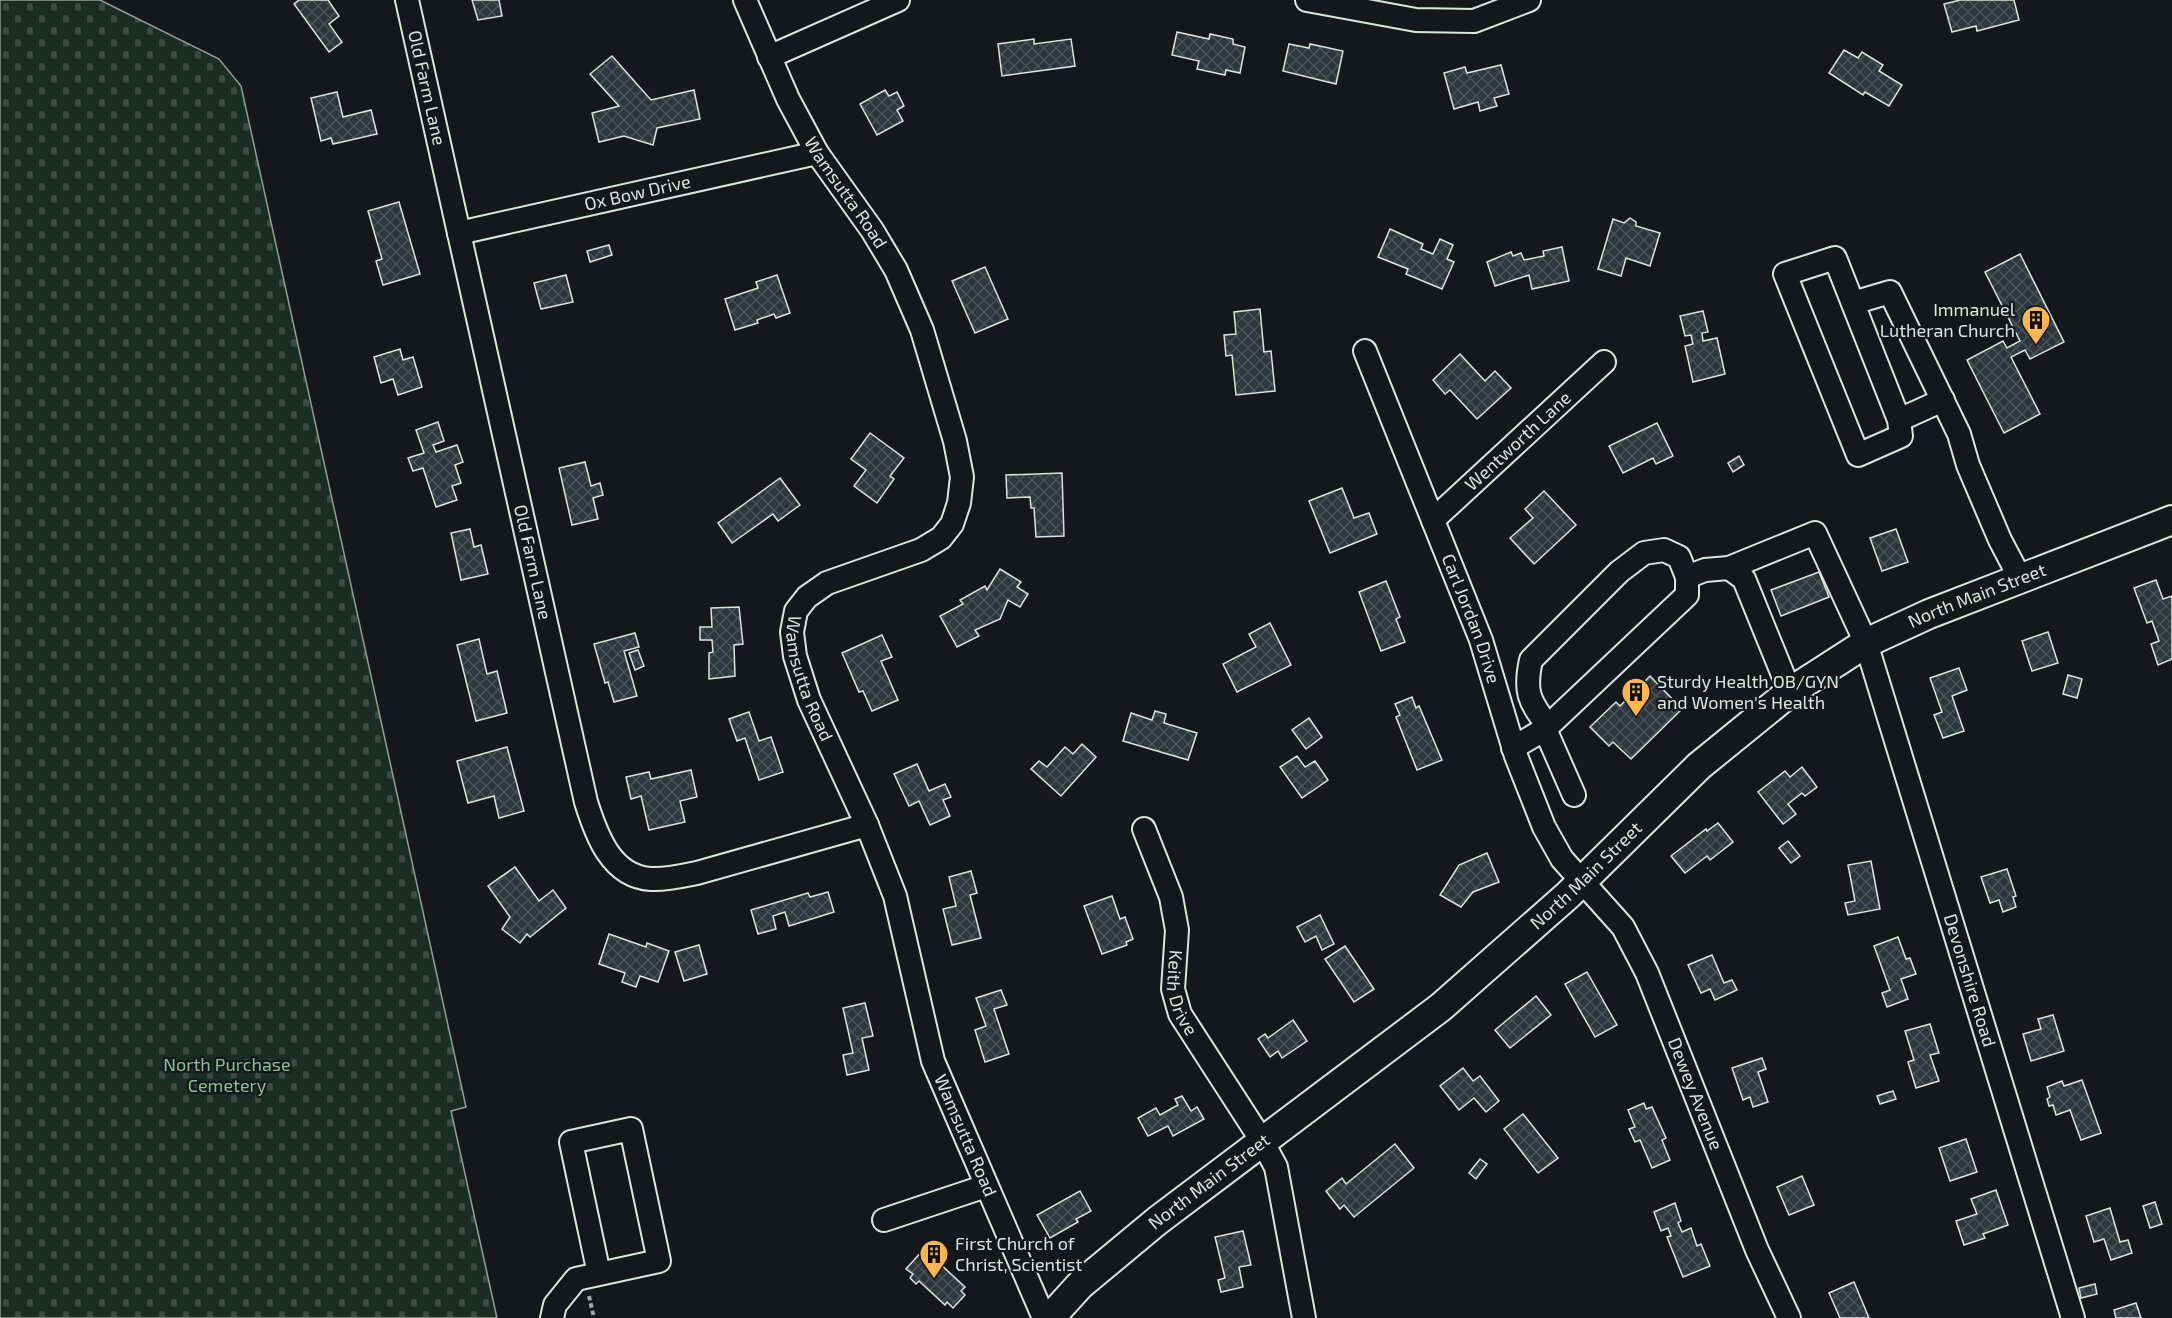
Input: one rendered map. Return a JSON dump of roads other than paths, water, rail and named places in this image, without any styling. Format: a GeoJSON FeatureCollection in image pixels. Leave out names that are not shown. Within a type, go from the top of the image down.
{"type":"FeatureCollection","features":[{"type":"Feature","properties":{"kind":"main road","name":"North Main Street"},"geometry":{"type":"LineString","coordinates":[[1050,1318],[1080,1285],[1157,1221],[1442,1007],[1583,881],[1699,766],[1790,692],[1866,643],[1929,614],[2172,520]]}},
{"type":"Feature","properties":{"kind":"street","name":"Old Farm Lane"},"geometry":{"type":"LineString","coordinates":[[407,0],[586,802],[595,830],[604,848],[615,862],[633,875],[650,879],[672,878],[867,825]]}},
{"type":"Feature","properties":{"kind":"street","name":"Wamsutta Road"},"geometry":{"type":"LineString","coordinates":[[745,0],[788,99],[817,153],[872,230],[896,270],[922,330],[955,441],[962,477],[959,503],[952,524],[941,538],[921,550],[827,583],[807,597],[796,611],[792,632],[801,678],[867,825],[895,896],[933,1060],[1044,1318]]}},
{"type":"Feature","properties":{"kind":"street"},"geometry":{"type":"LineString","coordinates":[[769,57],[898,0]]}},
{"type":"Feature","properties":{"kind":"street"},"geometry":{"type":"LineString","coordinates":[[1307,0],[1416,20],[1474,21],[1529,0]]}},
{"type":"Feature","properties":{"kind":"street","name":"Ox Bow Drive"},"geometry":{"type":"LineString","coordinates":[[459,234],[817,153]]}},
{"type":"Feature","properties":{"kind":"street"},"geometry":{"type":"LineString","coordinates":[[1835,258],[1899,420],[1901,436],[1858,455],[1785,274],[1835,258]]}},
{"type":"Feature","properties":{"kind":"street"},"geometry":{"type":"LineString","coordinates":[[1853,303],[1890,292],[1959,434],[1968,465],[2000,540],[2020,578]]}},
{"type":"Feature","properties":{"kind":"street","name":"Carl Jordan Drive"},"geometry":{"type":"LineString","coordinates":[[1365,351],[1481,640],[1513,748],[1544,827],[1562,859],[1583,881]]}},
{"type":"Feature","properties":{"kind":"street","name":"Wentworth Lane"},"geometry":{"type":"LineString","coordinates":[[1433,520],[1604,362]]}},
{"type":"Feature","properties":{"kind":"street"},"geometry":{"type":"LineString","coordinates":[[1899,420],[1943,400]]}},
{"type":"Feature","properties":{"kind":"street","name":"Devonshire Road"},"geometry":{"type":"LineString","coordinates":[[1729,568],[1815,533],[1866,643],[2073,1318]]}},
{"type":"Feature","properties":{"kind":"street"},"geometry":{"type":"LineString","coordinates":[[1513,748],[1546,728],[1687,595],[1687,577],[1679,557],[1664,550],[1644,553],[1619,572],[1531,660],[1528,675],[1532,705],[1546,728],[1574,795]]}},
{"type":"Feature","properties":{"kind":"street"},"geometry":{"type":"LineString","coordinates":[[1687,577],[1705,570],[1729,568],[1744,579],[1790,692]]}},
{"type":"Feature","properties":{"kind":"street","name":"Keith Drive"},"geometry":{"type":"LineString","coordinates":[[1144,829],[1171,897],[1177,930],[1173,989],[1180,1014],[1262,1141],[1276,1167],[1304,1318]]}},
{"type":"Feature","properties":{"kind":"street","name":"Dewey Avenue"},"geometry":{"type":"LineString","coordinates":[[1583,881],[1623,927],[1647,974],[1757,1250],[1788,1318]]}},
{"type":"Feature","properties":{"kind":"street"},"geometry":{"type":"LineString","coordinates":[[552,1318],[555,1305],[576,1279],[659,1261],[631,1129],[572,1142],[599,1274]]}},
{"type":"Feature","properties":{"kind":"street"},"geometry":{"type":"LineString","coordinates":[[884,1220],[986,1186]]}},
{"type":"Feature","properties":{"kind":"place","name":"Immanuel Lutheran Church"},"geometry":{"type":"Point","coordinates":[2036,346]}},
{"type":"Feature","properties":{"kind":"place","name":"Sturdy Health OB/GYN and Women's Health"},"geometry":{"type":"Point","coordinates":[1636,718]}},
{"type":"Feature","properties":{"kind":"place","name":"First Church of Christ, Scientist"},"geometry":{"type":"Point","coordinates":[934,1280]}},
{"type":"Feature","properties":{"kind":"park label","name":"North Purchase Cemetery"},"geometry":{"type":"Point","coordinates":[227,1075]}}]}
